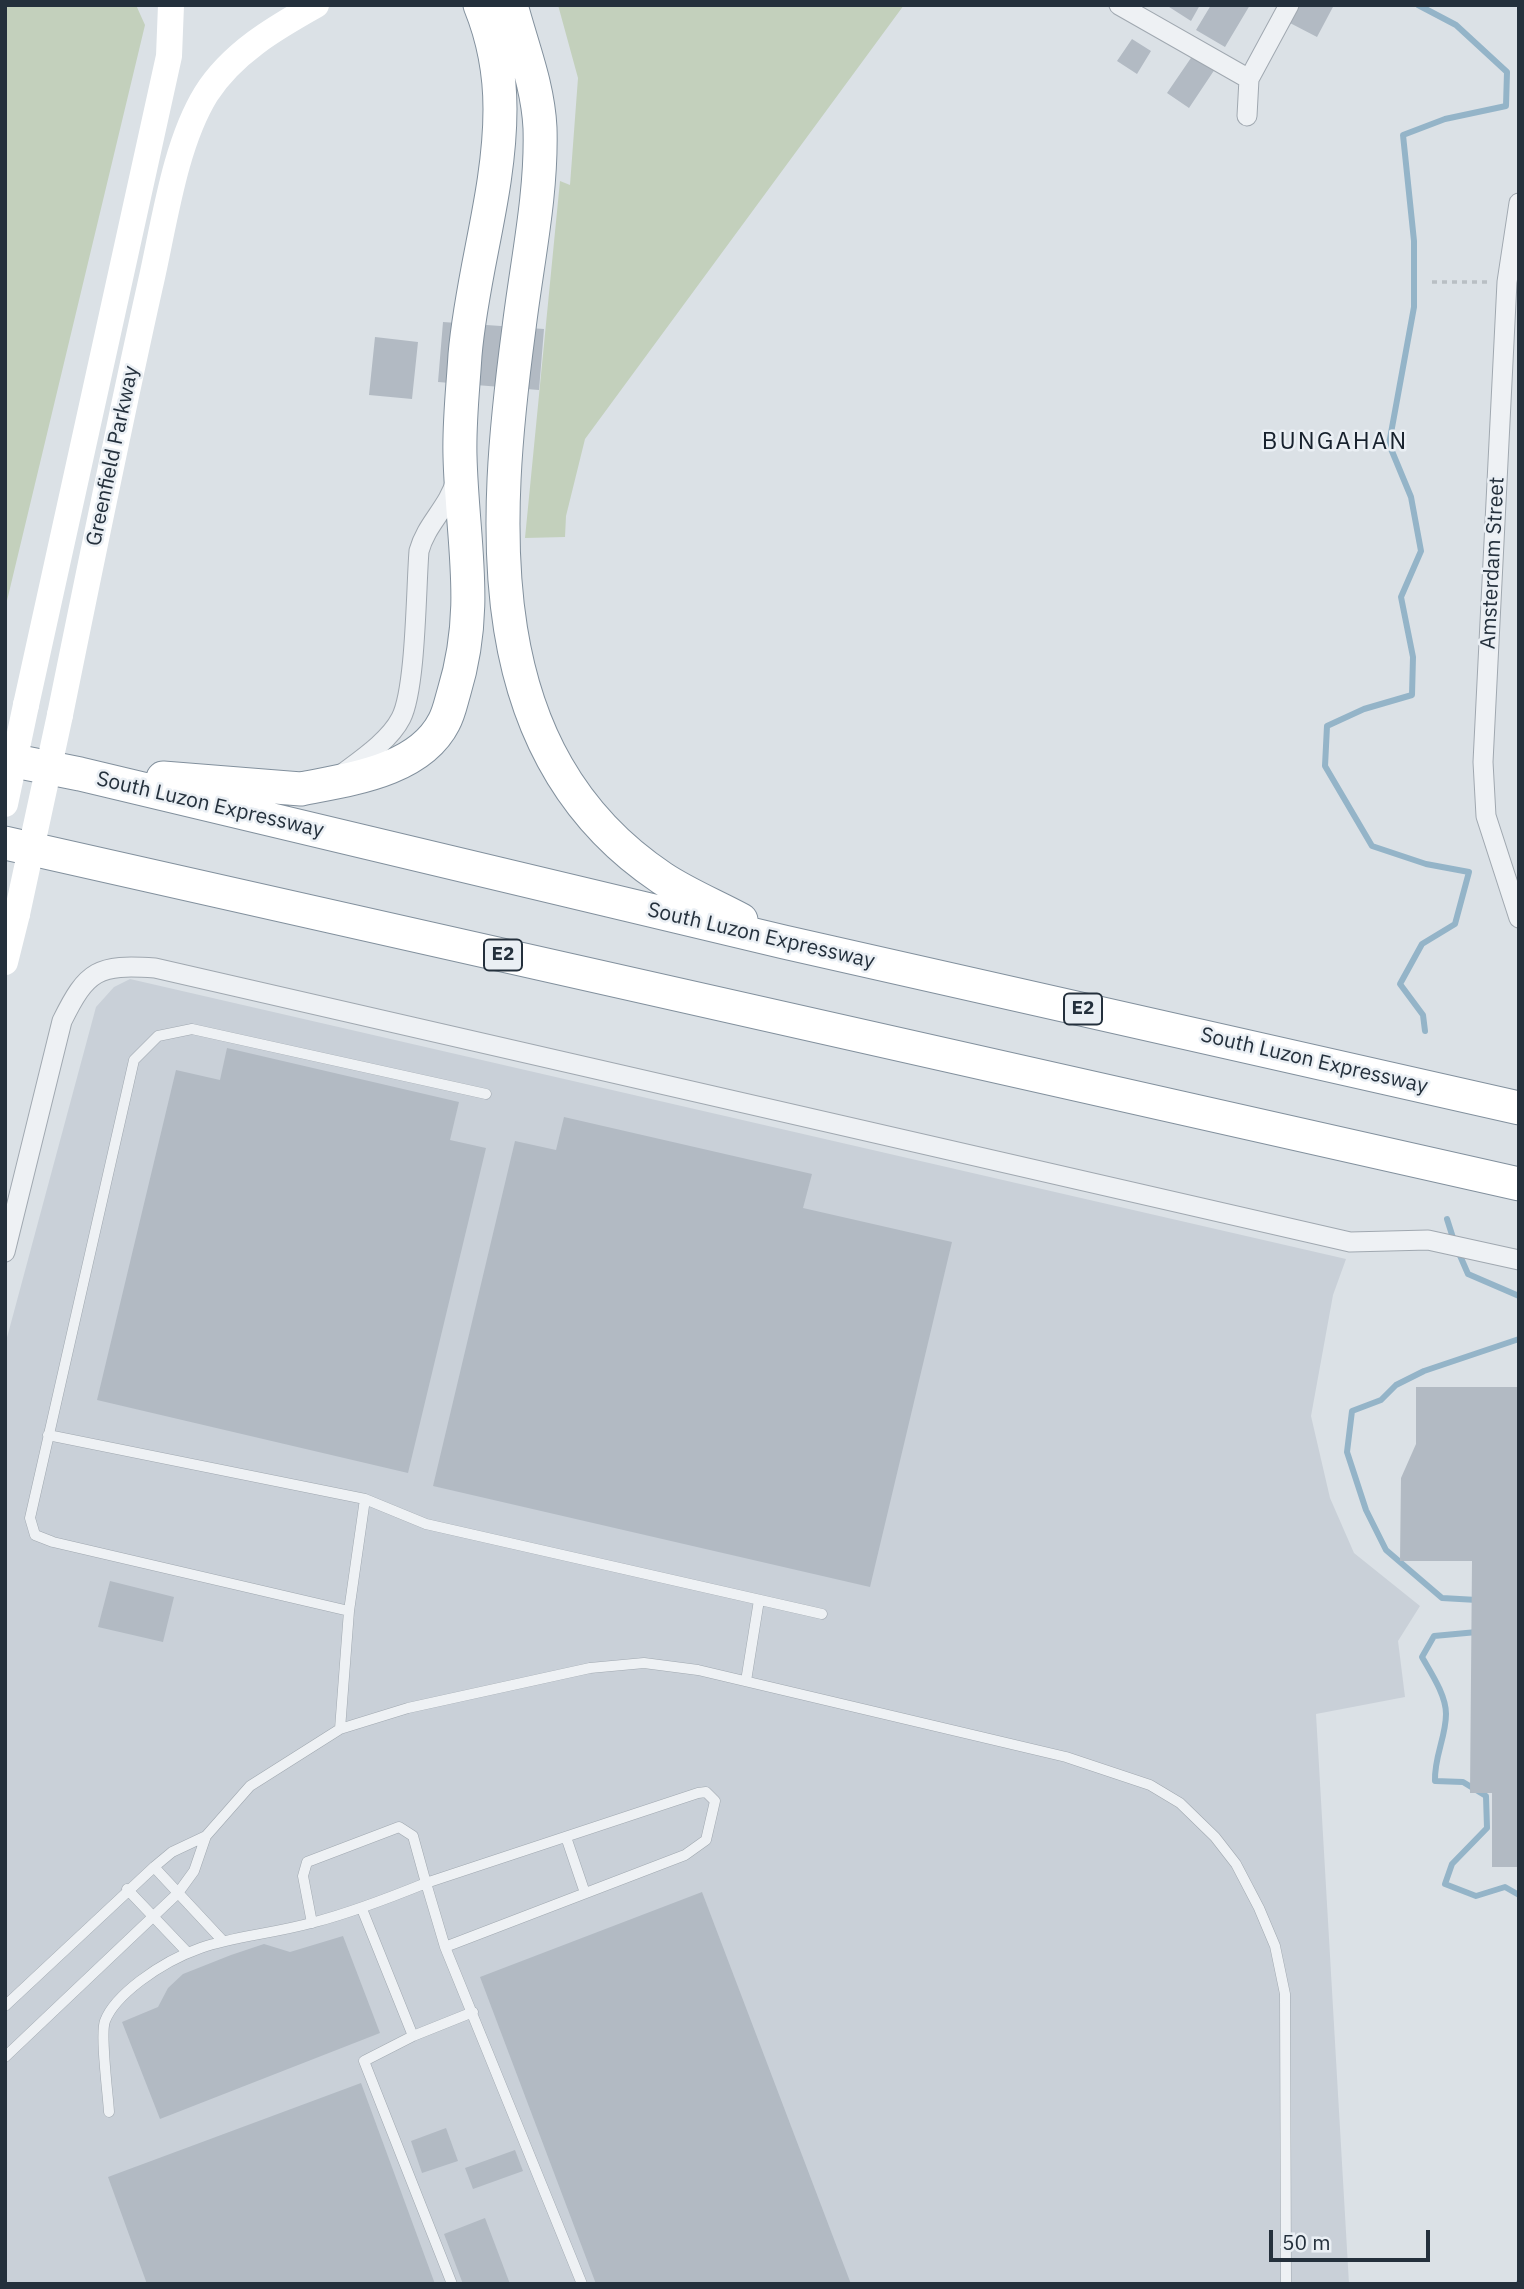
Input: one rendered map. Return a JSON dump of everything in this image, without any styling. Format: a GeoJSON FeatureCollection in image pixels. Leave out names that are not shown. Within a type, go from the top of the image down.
{"type":"FeatureCollection","features":[{"type":"Feature","properties":{"kind":"highway"},"geometry":{"type":"LineString","coordinates":[[80,774],[236,782],[301,789],[388,767],[425,750],[444,722],[460,672],[470,594],[460,455],[468,324],[494,179],[499,129],[496,61],[480,5]]}},
{"type":"Feature","properties":{"kind":"highway"},"geometry":{"type":"LineString","coordinates":[[510,5],[536,88],[540,131],[537,185],[511,387],[504,525],[507,605],[517,672],[546,749],[572,789],[604,828],[662,878],[784,942]]}},
{"type":"Feature","properties":{"kind":"highway","name":"South Luzon Expressway"},"geometry":{"type":"LineString","coordinates":[[5,759],[80,774],[784,942],[1519,1108]]}},
{"type":"Feature","properties":{"kind":"highway","name":"E2"},"geometry":{"type":"LineString","coordinates":[[5,843],[1519,1184]]}},
{"type":"Feature","properties":{"kind":"main road","name":"Greenfield Parkway"},"geometry":{"type":"LineString","coordinates":[[5,804],[169,56],[170,5]]}},
{"type":"Feature","properties":{"kind":"main road","name":"Greenfield Parkway"},"geometry":{"type":"LineString","coordinates":[[5,962],[60,715],[126,394],[171,197],[192,124],[210,88],[235,59],[274,29],[316,5]]}},
{"type":"Feature","properties":{"kind":"street"},"geometry":{"type":"LineString","coordinates":[[1118,5],[1249,79]]}},
{"type":"Feature","properties":{"kind":"street"},"geometry":{"type":"LineString","coordinates":[[1247,116],[1249,79],[1289,5]]}},
{"type":"Feature","properties":{"kind":"street","name":"Amsterdam Street"},"geometry":{"type":"LineString","coordinates":[[1519,203],[1507,282],[1483,762],[1486,816],[1519,918]]}},
{"type":"Feature","properties":{"kind":"street"},"geometry":{"type":"LineString","coordinates":[[329,783],[364,757],[401,718],[409,688],[419,551],[423,536],[449,499],[460,455]]}},
{"type":"Feature","properties":{"kind":"street"},"geometry":{"type":"LineString","coordinates":[[5,1252],[62,1021],[77,990],[94,973],[134,967],[155,968],[1350,1242],[1428,1240],[1519,1259]]}},
{"type":"Feature","properties":{"kind":"lane"},"geometry":{"type":"LineString","coordinates":[[349,1611],[52,1542],[35,1535],[30,1518],[134,1060],[158,1036],[192,1029],[486,1094]]}},
{"type":"Feature","properties":{"kind":"lane"},"geometry":{"type":"LineString","coordinates":[[48,1435],[365,1499],[426,1524],[822,1614]]}},
{"type":"Feature","properties":{"kind":"lane"},"geometry":{"type":"LineString","coordinates":[[341,1729],[349,1611],[365,1499]]}},
{"type":"Feature","properties":{"kind":"lane"},"geometry":{"type":"LineString","coordinates":[[746,1681],[759,1600]]}},
{"type":"Feature","properties":{"kind":"lane"},"geometry":{"type":"LineString","coordinates":[[5,2057],[177,1893],[194,1871],[206,1836],[250,1786],[341,1729],[408,1708],[590,1668],[644,1663],[698,1670],[1066,1757],[1150,1785],[1180,1803],[1214,1837],[1236,1864],[1259,1908],[1275,1946],[1285,1994],[1286,2284]]}},
{"type":"Feature","properties":{"kind":"lane"},"geometry":{"type":"LineString","coordinates":[[108,2112],[104,2022],[125,1992],[155,1969],[187,1952],[222,1940],[312,1923],[362,1909],[426,1883],[698,1793],[706,1792],[715,1801],[709,1832],[701,1846],[445,1947]]}},
{"type":"Feature","properties":{"kind":"lane"},"geometry":{"type":"LineString","coordinates":[[312,1923],[303,1876],[307,1863],[399,1827],[413,1836],[445,1947],[582,2284]]}},
{"type":"Feature","properties":{"kind":"lane"},"geometry":{"type":"LineString","coordinates":[[5,2006],[127,1889],[172,1852],[206,1836]]}},
{"type":"Feature","properties":{"kind":"lane"},"geometry":{"type":"LineString","coordinates":[[566,1837],[585,1893]]}},
{"type":"Feature","properties":{"kind":"lane"},"geometry":{"type":"LineString","coordinates":[[154,1867],[222,1940]]}},
{"type":"Feature","properties":{"kind":"lane"},"geometry":{"type":"LineString","coordinates":[[127,1889],[155,1914],[187,1952]]}},
{"type":"Feature","properties":{"kind":"lane"},"geometry":{"type":"LineString","coordinates":[[362,1909],[413,2036]]}},
{"type":"Feature","properties":{"kind":"lane"},"geometry":{"type":"LineString","coordinates":[[452,2284],[364,2061],[413,2036],[473,2012]]}},
{"type":"Feature","properties":{"kind":"path"},"geometry":{"type":"LineString","coordinates":[[1432,282],[1507,282]]}},
{"type":"Feature","properties":{"kind":"shaded area"},"geometry":{"type":"Polygon","coordinates":[[[130,979],[1346,1259],[1333,1295],[1311,1416],[1330,1498],[1354,1553],[1420,1606],[1398,1641],[1405,1697],[1316,1714],[1349,2284],[5,2284],[5,1345],[96,1007],[114,987],[130,979]]]}},
{"type":"Feature","properties":{"kind":"green space"},"geometry":{"type":"Polygon","coordinates":[[[5,5],[136,5],[145,25],[5,609],[5,5]]]}},
{"type":"Feature","properties":{"kind":"green space"},"geometry":{"type":"Polygon","coordinates":[[[558,5],[904,5],[585,439],[566,516],[565,537],[525,538],[560,181],[570,185],[578,78],[558,5]]]}},
{"type":"Feature","properties":{"kind":"building"},"geometry":{"type":"Polygon","coordinates":[[[1166,5],[1200,5],[1191,21],[1166,5]]]}},
{"type":"Feature","properties":{"kind":"building"},"geometry":{"type":"Polygon","coordinates":[[[1211,5],[1250,5],[1225,47],[1196,30],[1211,5]]]}},
{"type":"Feature","properties":{"kind":"building"},"geometry":{"type":"Polygon","coordinates":[[[1299,5],[1334,5],[1317,37],[1290,23],[1299,5]]]}},
{"type":"Feature","properties":{"kind":"building"},"geometry":{"type":"Polygon","coordinates":[[[1132,39],[1151,51],[1137,74],[1117,61],[1132,39]]]}},
{"type":"Feature","properties":{"kind":"building"},"geometry":{"type":"Polygon","coordinates":[[[1193,55],[1215,69],[1189,108],[1167,93],[1193,55]]]}},
{"type":"Feature","properties":{"kind":"building"},"geometry":{"type":"Polygon","coordinates":[[[443,322],[544,329],[539,390],[438,382],[443,322]]]}},
{"type":"Feature","properties":{"kind":"building"},"geometry":{"type":"Polygon","coordinates":[[[375,337],[418,342],[412,399],[369,395],[375,337]]]}},
{"type":"Feature","properties":{"kind":"building"},"geometry":{"type":"Polygon","coordinates":[[[227,1048],[459,1102],[450,1140],[486,1148],[408,1473],[97,1400],[176,1070],[220,1080],[227,1048]]]}},
{"type":"Feature","properties":{"kind":"building"},"geometry":{"type":"Polygon","coordinates":[[[564,1117],[812,1174],[803,1208],[952,1242],[870,1587],[433,1486],[515,1141],[556,1150],[564,1117]]]}},
{"type":"Feature","properties":{"kind":"building"},"geometry":{"type":"Polygon","coordinates":[[[1416,1387],[1519,1387],[1519,1867],[1492,1867],[1492,1793],[1470,1793],[1472,1561],[1400,1561],[1401,1478],[1416,1444],[1416,1387]]]}},
{"type":"Feature","properties":{"kind":"building"},"geometry":{"type":"Polygon","coordinates":[[[110,1581],[174,1597],[163,1642],[98,1627],[110,1581]]]}},
{"type":"Feature","properties":{"kind":"building"},"geometry":{"type":"Polygon","coordinates":[[[702,1892],[851,2284],[596,2284],[480,1977],[702,1892]]]}},
{"type":"Feature","properties":{"kind":"building"},"geometry":{"type":"Polygon","coordinates":[[[343,1936],[380,2033],[160,2119],[122,2022],[158,2007],[168,1988],[183,1974],[231,1955],[264,1944],[290,1952],[343,1936]]]}},
{"type":"Feature","properties":{"kind":"building"},"geometry":{"type":"Polygon","coordinates":[[[361,2083],[435,2284],[147,2284],[108,2177],[361,2083]]]}},
{"type":"Feature","properties":{"kind":"building"},"geometry":{"type":"Polygon","coordinates":[[[446,2128],[458,2161],[422,2173],[411,2141],[446,2128]]]}},
{"type":"Feature","properties":{"kind":"building"},"geometry":{"type":"Polygon","coordinates":[[[515,2150],[523,2171],[473,2189],[465,2168],[515,2150]]]}},
{"type":"Feature","properties":{"kind":"building"},"geometry":{"type":"Polygon","coordinates":[[[485,2218],[510,2284],[463,2284],[444,2234],[485,2218]]]}},
{"type":"Feature","properties":{"kind":"waterway"},"geometry":{"type":"LineString","coordinates":[[1418,5],[1456,25],[1507,72],[1506,106],[1445,119],[1403,135],[1414,241],[1414,307],[1389,444],[1411,497],[1421,551],[1401,597],[1413,657],[1412,695],[1364,709],[1327,726],[1325,766],[1372,846],[1426,864],[1469,872],[1455,924],[1422,944],[1400,984],[1423,1015],[1425,1031]]}},
{"type":"Feature","properties":{"kind":"waterway"},"geometry":{"type":"LineString","coordinates":[[1447,1219],[1454,1241]]}},
{"type":"Feature","properties":{"kind":"waterway"},"geometry":{"type":"LineString","coordinates":[[1458,1251],[1468,1274],[1519,1296]]}},
{"type":"Feature","properties":{"kind":"waterway"},"geometry":{"type":"LineString","coordinates":[[1477,1600],[1442,1598],[1386,1550],[1366,1510],[1347,1452],[1352,1411],[1381,1400],[1396,1385],[1424,1371],[1519,1339]]}},
{"type":"Feature","properties":{"kind":"waterway"},"geometry":{"type":"LineString","coordinates":[[1477,1632],[1434,1636],[1422,1657],[1444,1699],[1446,1714],[1435,1781],[1463,1782],[1486,1796],[1487,1828],[1452,1864],[1445,1884],[1476,1896],[1505,1887],[1519,1895]]}},
{"type":"Feature","properties":{"kind":"district","name":"BUNGAHAN"},"geometry":{"type":"Point","coordinates":[1335,442]}}]}
